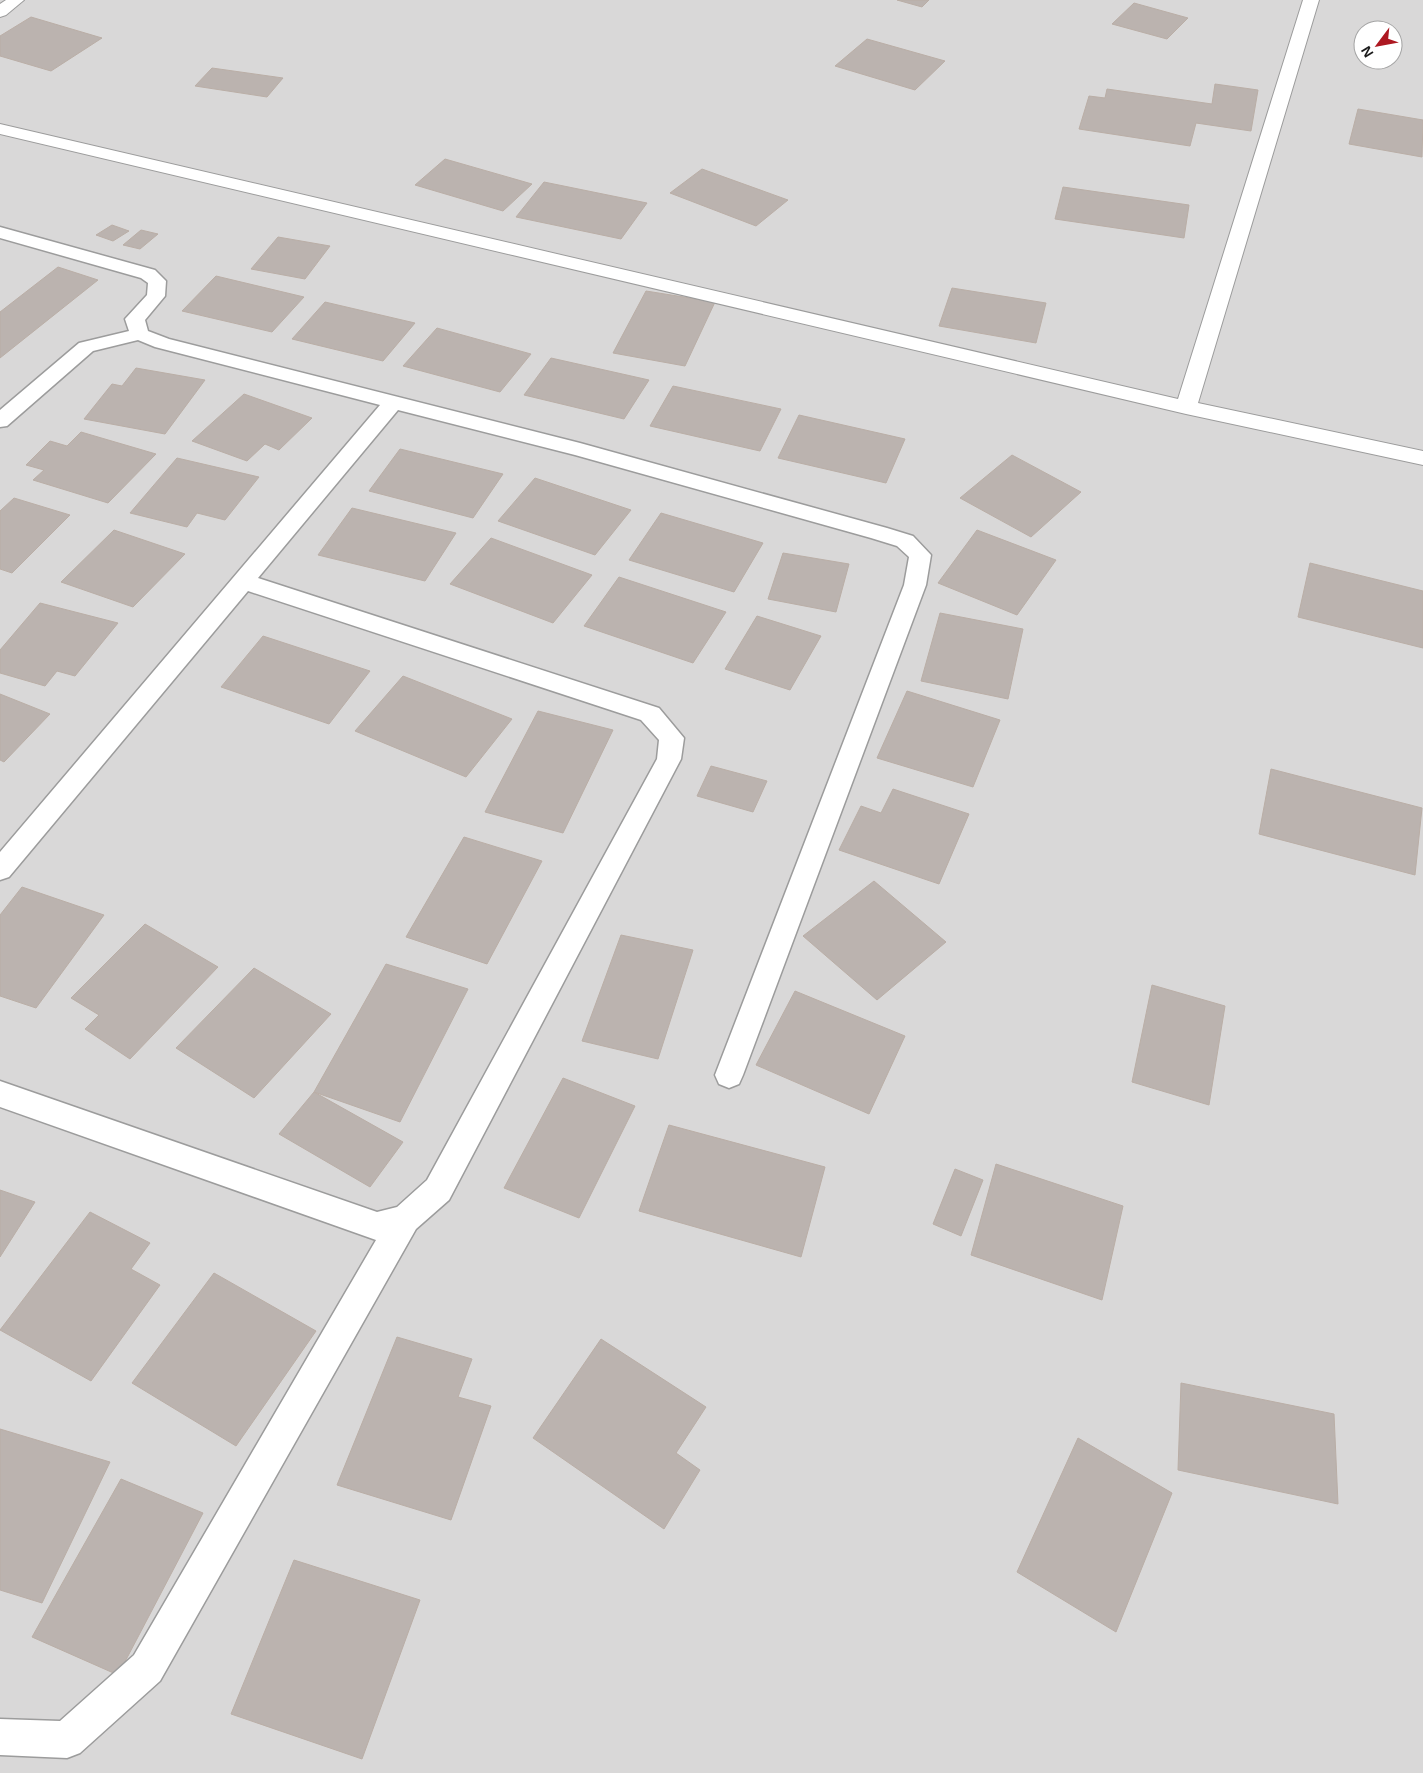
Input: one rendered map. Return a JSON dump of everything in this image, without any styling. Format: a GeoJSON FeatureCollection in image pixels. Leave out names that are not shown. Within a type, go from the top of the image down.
{"type":"FeatureCollection","features":[{"type":"Feature","properties":{"kind":"street"},"geometry":{"type":"LineString","coordinates":[[0,12],[16,0]]}},
{"type":"Feature","properties":{"kind":"street"},"geometry":{"type":"LineString","coordinates":[[1186,407],[1311,0]]}},
{"type":"Feature","properties":{"kind":"street"},"geometry":{"type":"LineString","coordinates":[[0,129],[1186,407],[1423,458]]}},
{"type":"Feature","properties":{"kind":"lane"},"geometry":{"type":"LineString","coordinates":[[0,232],[148,274],[157,281],[156,296],[135,319],[140,334]]}},
{"type":"Feature","properties":{"kind":"lane"},"geometry":{"type":"LineString","coordinates":[[0,421],[86,347],[140,334],[162,343],[570,448],[905,541],[920,555],[915,585],[729,1075]]}},
{"type":"Feature","properties":{"kind":"lane"},"geometry":{"type":"LineString","coordinates":[[0,870],[394,402]]}},
{"type":"Feature","properties":{"kind":"lane"},"geometry":{"type":"LineString","coordinates":[[0,1737],[67,1740],[147,1668],[405,1219],[438,1190],[670,759],[672,738],[650,714],[243,581]]}},
{"type":"Feature","properties":{"kind":"lane"},"geometry":{"type":"LineString","coordinates":[[0,1094],[377,1226],[405,1219]]}},
{"type":"Feature","properties":{"kind":"shaded area"},"geometry":{"type":"Polygon","coordinates":[[[0,0],[1423,0],[1423,1773],[0,1773],[0,0]]]}},
{"type":"Feature","properties":{"kind":"building"},"geometry":{"type":"Polygon","coordinates":[[[897,0],[929,0],[922,7],[897,0]]]}},
{"type":"Feature","properties":{"kind":"building"},"geometry":{"type":"Polygon","coordinates":[[[1134,3],[1188,18],[1167,39],[1112,24],[1134,3]]]}},
{"type":"Feature","properties":{"kind":"building"},"geometry":{"type":"Polygon","coordinates":[[[31,17],[102,38],[51,71],[0,56],[0,36],[31,17]]]}},
{"type":"Feature","properties":{"kind":"building"},"geometry":{"type":"Polygon","coordinates":[[[867,39],[945,61],[915,90],[835,66],[867,39]]]}},
{"type":"Feature","properties":{"kind":"building"},"geometry":{"type":"Polygon","coordinates":[[[212,68],[283,78],[267,97],[195,86],[212,68]]]}},
{"type":"Feature","properties":{"kind":"building"},"geometry":{"type":"Polygon","coordinates":[[[1215,84],[1258,90],[1251,131],[1196,123],[1190,146],[1079,129],[1089,96],[1105,98],[1107,89],[1212,104],[1215,84]]]}},
{"type":"Feature","properties":{"kind":"building"},"geometry":{"type":"Polygon","coordinates":[[[1358,109],[1423,120],[1422,157],[1349,144],[1358,109]]]}},
{"type":"Feature","properties":{"kind":"building"},"geometry":{"type":"Polygon","coordinates":[[[445,159],[532,184],[503,211],[415,185],[445,159]]]}},
{"type":"Feature","properties":{"kind":"building"},"geometry":{"type":"Polygon","coordinates":[[[702,169],[788,200],[756,226],[670,193],[702,169]]]}},
{"type":"Feature","properties":{"kind":"building"},"geometry":{"type":"Polygon","coordinates":[[[544,182],[647,203],[621,239],[516,217],[544,182]]]}},
{"type":"Feature","properties":{"kind":"building"},"geometry":{"type":"Polygon","coordinates":[[[1063,187],[1189,205],[1184,238],[1055,219],[1063,187]]]}},
{"type":"Feature","properties":{"kind":"building"},"geometry":{"type":"Polygon","coordinates":[[[112,225],[129,231],[113,241],[96,235],[112,225]]]}},
{"type":"Feature","properties":{"kind":"building"},"geometry":{"type":"Polygon","coordinates":[[[141,230],[158,234],[140,249],[123,245],[141,230]]]}},
{"type":"Feature","properties":{"kind":"building"},"geometry":{"type":"Polygon","coordinates":[[[278,237],[330,246],[305,279],[251,269],[278,237]]]}},
{"type":"Feature","properties":{"kind":"building"},"geometry":{"type":"Polygon","coordinates":[[[58,267],[98,280],[0,358],[0,312],[58,267]]]}},
{"type":"Feature","properties":{"kind":"building"},"geometry":{"type":"Polygon","coordinates":[[[216,276],[304,297],[272,332],[182,311],[216,276]]]}},
{"type":"Feature","properties":{"kind":"building"},"geometry":{"type":"Polygon","coordinates":[[[952,288],[1046,303],[1036,343],[939,326],[952,288]]]}},
{"type":"Feature","properties":{"kind":"building"},"geometry":{"type":"Polygon","coordinates":[[[646,291],[715,302],[685,366],[613,353],[646,291]]]}},
{"type":"Feature","properties":{"kind":"building"},"geometry":{"type":"Polygon","coordinates":[[[325,302],[415,323],[383,361],[292,339],[325,302]]]}},
{"type":"Feature","properties":{"kind":"building"},"geometry":{"type":"Polygon","coordinates":[[[437,328],[531,354],[500,392],[403,366],[437,328]]]}},
{"type":"Feature","properties":{"kind":"building"},"geometry":{"type":"Polygon","coordinates":[[[551,358],[649,380],[624,419],[524,395],[551,358]]]}},
{"type":"Feature","properties":{"kind":"building"},"geometry":{"type":"Polygon","coordinates":[[[136,368],[205,380],[165,434],[84,419],[112,384],[122,386],[136,368]]]}},
{"type":"Feature","properties":{"kind":"building"},"geometry":{"type":"Polygon","coordinates":[[[673,386],[781,409],[760,451],[650,426],[673,386]]]}},
{"type":"Feature","properties":{"kind":"building"},"geometry":{"type":"Polygon","coordinates":[[[244,394],[312,418],[279,450],[265,444],[247,461],[192,441],[244,394]]]}},
{"type":"Feature","properties":{"kind":"building"},"geometry":{"type":"Polygon","coordinates":[[[799,415],[905,439],[886,483],[778,458],[799,415]]]}},
{"type":"Feature","properties":{"kind":"building"},"geometry":{"type":"Polygon","coordinates":[[[81,432],[156,454],[108,503],[33,480],[44,470],[26,465],[50,441],[67,446],[81,432]]]}},
{"type":"Feature","properties":{"kind":"building"},"geometry":{"type":"Polygon","coordinates":[[[400,449],[503,474],[473,518],[369,491],[400,449]]]}},
{"type":"Feature","properties":{"kind":"building"},"geometry":{"type":"Polygon","coordinates":[[[1012,455],[1081,492],[1031,537],[960,498],[1012,455]]]}},
{"type":"Feature","properties":{"kind":"building"},"geometry":{"type":"Polygon","coordinates":[[[177,458],[259,477],[225,520],[197,513],[187,527],[130,513],[177,458]]]}},
{"type":"Feature","properties":{"kind":"building"},"geometry":{"type":"Polygon","coordinates":[[[535,478],[631,510],[595,555],[498,521],[535,478]]]}},
{"type":"Feature","properties":{"kind":"building"},"geometry":{"type":"Polygon","coordinates":[[[14,498],[70,515],[12,573],[0,569],[0,511],[14,498]]]}},
{"type":"Feature","properties":{"kind":"building"},"geometry":{"type":"Polygon","coordinates":[[[352,508],[456,533],[425,581],[318,555],[352,508]]]}},
{"type":"Feature","properties":{"kind":"building"},"geometry":{"type":"Polygon","coordinates":[[[661,513],[763,543],[734,592],[629,560],[661,513]]]}},
{"type":"Feature","properties":{"kind":"building"},"geometry":{"type":"Polygon","coordinates":[[[114,530],[185,554],[133,607],[61,582],[114,530]]]}},
{"type":"Feature","properties":{"kind":"building"},"geometry":{"type":"Polygon","coordinates":[[[977,530],[1056,560],[1017,615],[938,583],[977,530]]]}},
{"type":"Feature","properties":{"kind":"building"},"geometry":{"type":"Polygon","coordinates":[[[491,538],[592,575],[553,623],[450,584],[491,538]]]}},
{"type":"Feature","properties":{"kind":"building"},"geometry":{"type":"Polygon","coordinates":[[[783,553],[849,564],[836,612],[768,599],[783,553]]]}},
{"type":"Feature","properties":{"kind":"building"},"geometry":{"type":"Polygon","coordinates":[[[1310,563],[1423,591],[1423,648],[1298,617],[1310,563]]]}},
{"type":"Feature","properties":{"kind":"building"},"geometry":{"type":"Polygon","coordinates":[[[619,577],[726,612],[693,663],[584,626],[619,577]]]}},
{"type":"Feature","properties":{"kind":"building"},"geometry":{"type":"Polygon","coordinates":[[[40,603],[118,623],[75,676],[57,671],[45,686],[0,673],[0,650],[40,603]]]}},
{"type":"Feature","properties":{"kind":"building"},"geometry":{"type":"Polygon","coordinates":[[[940,613],[1023,629],[1008,699],[921,681],[940,613]]]}},
{"type":"Feature","properties":{"kind":"building"},"geometry":{"type":"Polygon","coordinates":[[[757,616],[821,636],[790,690],[725,669],[757,616]]]}},
{"type":"Feature","properties":{"kind":"building"},"geometry":{"type":"Polygon","coordinates":[[[263,636],[370,671],[329,724],[221,687],[263,636]]]}},
{"type":"Feature","properties":{"kind":"building"},"geometry":{"type":"Polygon","coordinates":[[[403,676],[512,719],[466,777],[355,731],[403,676]]]}},
{"type":"Feature","properties":{"kind":"building"},"geometry":{"type":"Polygon","coordinates":[[[907,691],[1000,720],[973,787],[877,758],[907,691]]]}},
{"type":"Feature","properties":{"kind":"building"},"geometry":{"type":"Polygon","coordinates":[[[0,694],[50,714],[4,762],[0,760],[0,694]]]}},
{"type":"Feature","properties":{"kind":"building"},"geometry":{"type":"Polygon","coordinates":[[[538,711],[613,730],[563,833],[485,812],[538,711]]]}},
{"type":"Feature","properties":{"kind":"building"},"geometry":{"type":"Polygon","coordinates":[[[711,766],[767,781],[753,812],[697,796],[711,766]]]}},
{"type":"Feature","properties":{"kind":"building"},"geometry":{"type":"Polygon","coordinates":[[[1271,769],[1422,808],[1415,875],[1259,834],[1271,769]]]}},
{"type":"Feature","properties":{"kind":"building"},"geometry":{"type":"Polygon","coordinates":[[[893,789],[969,814],[939,884],[839,850],[861,806],[881,813],[893,789]]]}},
{"type":"Feature","properties":{"kind":"building"},"geometry":{"type":"Polygon","coordinates":[[[464,837],[542,861],[487,964],[406,937],[464,837]]]}},
{"type":"Feature","properties":{"kind":"building"},"geometry":{"type":"Polygon","coordinates":[[[874,881],[946,942],[877,1000],[803,936],[874,881]]]}},
{"type":"Feature","properties":{"kind":"building"},"geometry":{"type":"Polygon","coordinates":[[[22,887],[104,915],[36,1008],[0,996],[0,915],[22,887]]]}},
{"type":"Feature","properties":{"kind":"building"},"geometry":{"type":"Polygon","coordinates":[[[145,924],[218,967],[130,1059],[85,1029],[99,1015],[71,998],[145,924]]]}},
{"type":"Feature","properties":{"kind":"building"},"geometry":{"type":"Polygon","coordinates":[[[621,935],[693,950],[658,1059],[582,1041],[621,935]]]}},
{"type":"Feature","properties":{"kind":"building"},"geometry":{"type":"Polygon","coordinates":[[[386,964],[468,989],[400,1122],[314,1092],[386,964]]]}},
{"type":"Feature","properties":{"kind":"building"},"geometry":{"type":"Polygon","coordinates":[[[254,968],[331,1014],[254,1098],[176,1048],[254,968]]]}},
{"type":"Feature","properties":{"kind":"building"},"geometry":{"type":"Polygon","coordinates":[[[1152,985],[1225,1006],[1209,1105],[1132,1082],[1152,985]]]}},
{"type":"Feature","properties":{"kind":"building"},"geometry":{"type":"Polygon","coordinates":[[[795,991],[905,1036],[869,1114],[756,1065],[795,991]]]}},
{"type":"Feature","properties":{"kind":"building"},"geometry":{"type":"Polygon","coordinates":[[[563,1078],[635,1106],[579,1218],[504,1188],[563,1078]]]}},
{"type":"Feature","properties":{"kind":"building"},"geometry":{"type":"Polygon","coordinates":[[[314,1092],[403,1142],[370,1187],[279,1134],[314,1092]]]}},
{"type":"Feature","properties":{"kind":"building"},"geometry":{"type":"Polygon","coordinates":[[[669,1125],[825,1167],[801,1257],[639,1211],[669,1125]]]}},
{"type":"Feature","properties":{"kind":"building"},"geometry":{"type":"Polygon","coordinates":[[[996,1164],[1123,1206],[1102,1300],[971,1255],[996,1164]]]}},
{"type":"Feature","properties":{"kind":"building"},"geometry":{"type":"Polygon","coordinates":[[[955,1169],[983,1180],[961,1236],[933,1224],[955,1169]]]}},
{"type":"Feature","properties":{"kind":"building"},"geometry":{"type":"Polygon","coordinates":[[[0,1190],[35,1202],[0,1257],[0,1190]]]}},
{"type":"Feature","properties":{"kind":"building"},"geometry":{"type":"Polygon","coordinates":[[[90,1212],[150,1243],[131,1269],[160,1285],[91,1381],[0,1330],[90,1212]]]}},
{"type":"Feature","properties":{"kind":"building"},"geometry":{"type":"Polygon","coordinates":[[[214,1273],[316,1331],[236,1446],[132,1383],[214,1273]]]}},
{"type":"Feature","properties":{"kind":"building"},"geometry":{"type":"Polygon","coordinates":[[[397,1337],[472,1359],[458,1397],[491,1406],[451,1520],[337,1485],[397,1337]]]}},
{"type":"Feature","properties":{"kind":"building"},"geometry":{"type":"Polygon","coordinates":[[[601,1339],[706,1407],[676,1453],[700,1470],[664,1529],[533,1438],[601,1339]]]}},
{"type":"Feature","properties":{"kind":"building"},"geometry":{"type":"Polygon","coordinates":[[[1181,1383],[1334,1414],[1338,1504],[1178,1470],[1181,1383]]]}},
{"type":"Feature","properties":{"kind":"building"},"geometry":{"type":"Polygon","coordinates":[[[0,1429],[110,1462],[42,1603],[0,1590],[0,1429]]]}},
{"type":"Feature","properties":{"kind":"building"},"geometry":{"type":"Polygon","coordinates":[[[1078,1438],[1172,1493],[1116,1632],[1017,1572],[1078,1438]]]}},
{"type":"Feature","properties":{"kind":"building"},"geometry":{"type":"Polygon","coordinates":[[[121,1479],[203,1513],[118,1675],[32,1637],[121,1479]]]}},
{"type":"Feature","properties":{"kind":"building"},"geometry":{"type":"Polygon","coordinates":[[[294,1560],[420,1600],[362,1759],[231,1714],[294,1560]]]}}]}
